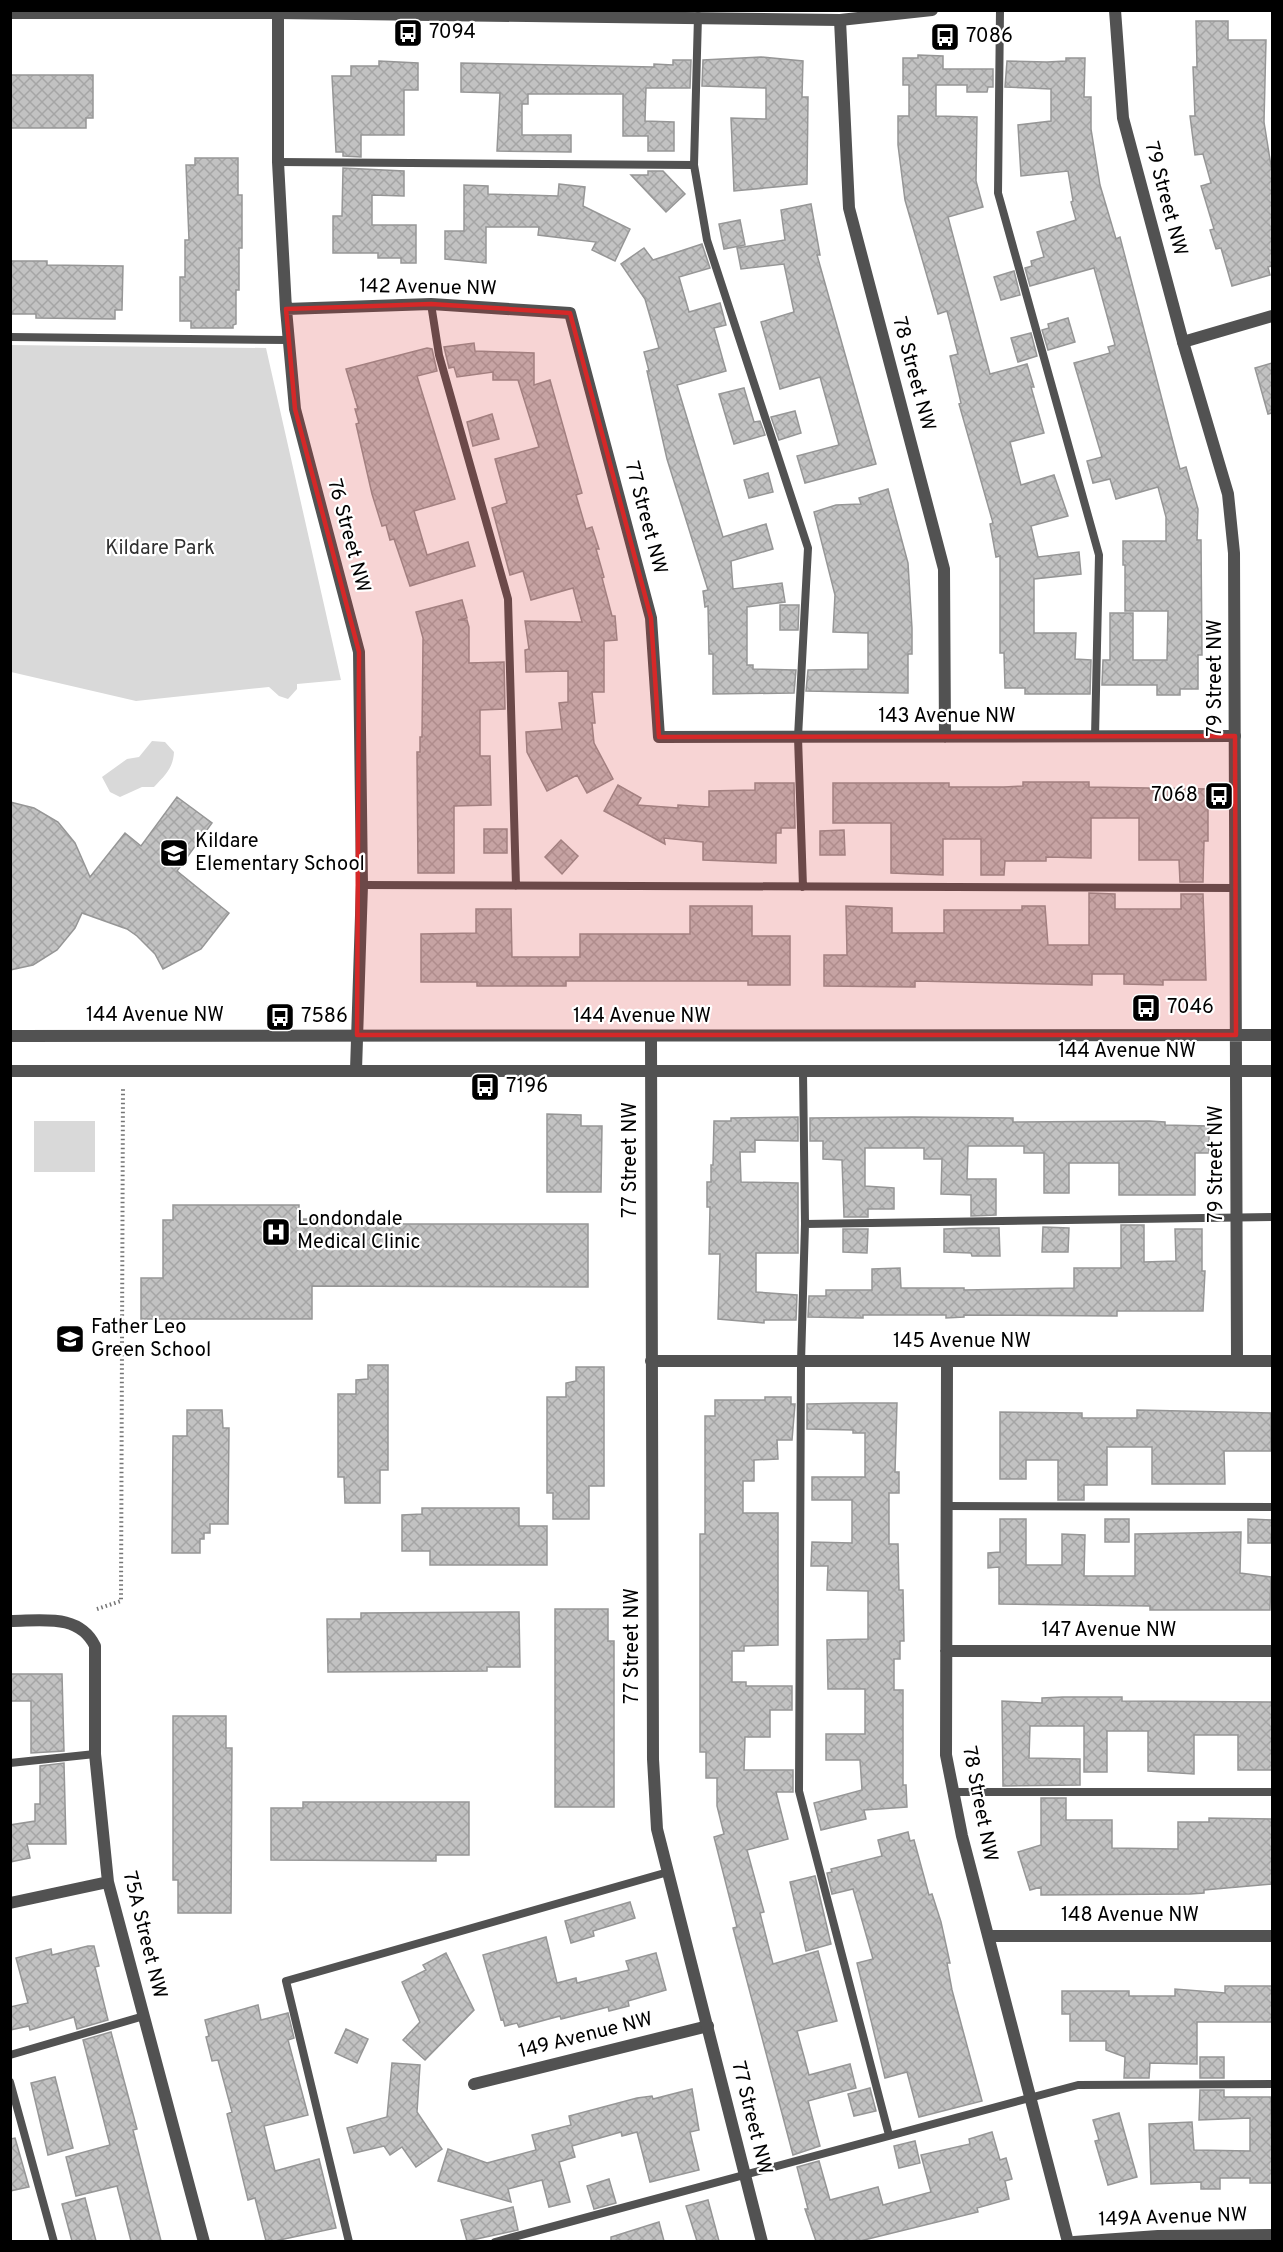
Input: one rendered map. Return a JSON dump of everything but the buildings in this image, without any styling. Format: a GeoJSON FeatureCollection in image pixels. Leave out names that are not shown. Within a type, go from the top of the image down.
{"type":"FeatureCollection","features":[{"type":"Feature","properties":{"kind":"street"},"geometry":{"type":"LineString","coordinates":[[10,13],[698,16],[840,20],[932,10]]}},
{"type":"Feature","properties":{"kind":"street","name":"79 Street NW"},"geometry":{"type":"LineString","coordinates":[[1115,10],[1123,118],[1183,342],[1228,494],[1234,553],[1237,1361]]}},
{"type":"Feature","properties":{"kind":"street","name":"76 Street NW"},"geometry":{"type":"LineString","coordinates":[[278,13],[278,162],[288,340],[295,410],[359,652],[362,885],[356,1070]]}},
{"type":"Feature","properties":{"kind":"street","name":"78 Street NW"},"geometry":{"type":"LineString","coordinates":[[840,20],[849,208],[944,569],[945,737]]}},
{"type":"Feature","properties":{"kind":"street","name":"142 Avenue NW"},"geometry":{"type":"LineString","coordinates":[[286,309],[431,304],[570,313]]}},
{"type":"Feature","properties":{"kind":"street","name":"77 Street NW"},"geometry":{"type":"LineString","coordinates":[[570,313],[651,618],[660,737]]}},
{"type":"Feature","properties":{"kind":"street"},"geometry":{"type":"LineString","coordinates":[[1183,342],[1272,316]]}},
{"type":"Feature","properties":{"kind":"street","name":"143 Avenue NW"},"geometry":{"type":"LineString","coordinates":[[660,737],[1235,736]]}},
{"type":"Feature","properties":{"kind":"street","name":"144 Avenue NW"},"geometry":{"type":"LineString","coordinates":[[10,1036],[1272,1035]]}},
{"type":"Feature","properties":{"kind":"street","name":"77 Street NW"},"geometry":{"type":"LineString","coordinates":[[651,1037],[653,1759],[657,1829],[762,2241]]}},
{"type":"Feature","properties":{"kind":"street","name":"144 Avenue NW"},"geometry":{"type":"LineString","coordinates":[[10,1071],[1272,1071]]}},
{"type":"Feature","properties":{"kind":"street","name":"145 Avenue NW"},"geometry":{"type":"LineString","coordinates":[[651,1361],[1272,1361]]}},
{"type":"Feature","properties":{"kind":"street","name":"78 Street NW"},"geometry":{"type":"LineString","coordinates":[[947,1362],[946,1755],[988,1936],[1068,2241]]}},
{"type":"Feature","properties":{"kind":"street","name":"75A Street NW"},"geometry":{"type":"LineString","coordinates":[[10,1621],[71,1623],[88,1632],[95,1646],[95,1754],[108,1882],[204,2241]]}},
{"type":"Feature","properties":{"kind":"street","name":"147 Avenue NW"},"geometry":{"type":"LineString","coordinates":[[946,1651],[1272,1651]]}},
{"type":"Feature","properties":{"kind":"street"},"geometry":{"type":"LineString","coordinates":[[10,1903],[108,1882]]}},
{"type":"Feature","properties":{"kind":"street","name":"148 Avenue NW"},"geometry":{"type":"LineString","coordinates":[[988,1936],[1272,1936]]}},
{"type":"Feature","properties":{"kind":"street","name":"149 Avenue NW"},"geometry":{"type":"LineString","coordinates":[[474,2084],[708,2026]]}},
{"type":"Feature","properties":{"kind":"street","name":"149A Avenue NW"},"geometry":{"type":"LineString","coordinates":[[1074,2241],[1235,2238],[1272,2235]]}},
{"type":"Feature","properties":{"kind":"lane"},"geometry":{"type":"LineString","coordinates":[[1000,10],[998,193],[1099,555],[1095,737]]}},
{"type":"Feature","properties":{"kind":"lane"},"geometry":{"type":"LineString","coordinates":[[698,16],[694,165],[707,240],[807,548],[798,737],[803,887]]}},
{"type":"Feature","properties":{"kind":"lane"},"geometry":{"type":"LineString","coordinates":[[278,162],[694,165]]}},
{"type":"Feature","properties":{"kind":"lane"},"geometry":{"type":"LineString","coordinates":[[431,304],[439,355],[508,599],[516,886]]}},
{"type":"Feature","properties":{"kind":"lane"},"geometry":{"type":"LineString","coordinates":[[10,337],[288,340]]}},
{"type":"Feature","properties":{"kind":"lane"},"geometry":{"type":"LineString","coordinates":[[362,885],[1236,888]]}},
{"type":"Feature","properties":{"kind":"lane"},"geometry":{"type":"LineString","coordinates":[[803,1072],[805,1224],[801,1362],[799,1791],[889,2135]]}},
{"type":"Feature","properties":{"kind":"lane"},"geometry":{"type":"LineString","coordinates":[[805,1224],[1272,1217]]}},
{"type":"Feature","properties":{"kind":"lane"},"geometry":{"type":"LineString","coordinates":[[945,1506],[1272,1507]]}},
{"type":"Feature","properties":{"kind":"lane"},"geometry":{"type":"LineString","coordinates":[[10,1763],[95,1754]]}},
{"type":"Feature","properties":{"kind":"lane"},"geometry":{"type":"LineString","coordinates":[[954,1792],[1272,1792]]}},
{"type":"Feature","properties":{"kind":"lane"},"geometry":{"type":"LineString","coordinates":[[349,2241],[286,1981],[668,1872]]}},
{"type":"Feature","properties":{"kind":"lane"},"geometry":{"type":"LineString","coordinates":[[10,2055],[144,2016]]}},
{"type":"Feature","properties":{"kind":"lane"},"geometry":{"type":"LineString","coordinates":[[10,2082],[54,2241]]}},
{"type":"Feature","properties":{"kind":"lane"},"geometry":{"type":"LineString","coordinates":[[495,2241],[1078,2085],[1272,2084]]}},
{"type":"Feature","properties":{"kind":"path"},"geometry":{"type":"LineString","coordinates":[[97,1609],[122,1601],[123,1087]]}},
{"type":"Feature","properties":{"kind":"highlighted area"},"geometry":{"type":"Polygon","coordinates":[[[431,304],[570,313],[651,618],[659,737],[1235,736],[1236,1035],[357,1035],[359,652],[295,409],[286,309],[431,304]]]}},
{"type":"Feature","properties":{"kind":"green space","name":"Kildare Park"},"geometry":{"type":"Polygon","coordinates":[[[11,345],[266,348],[341,680],[297,684],[297,689],[288,699],[279,696],[269,687],[136,701],[11,672],[11,345]]]}},
{"type":"Feature","properties":{"kind":"green space"},"geometry":{"type":"Polygon","coordinates":[[[152,741],[165,742],[174,752],[172,763],[165,775],[154,787],[142,787],[120,797],[110,792],[102,777],[127,759],[139,757],[152,741]]]}},
{"type":"Feature","properties":{"kind":"green space"},"geometry":{"type":"Polygon","coordinates":[[[34,1121],[95,1121],[95,1172],[34,1172],[34,1121]]]}},
{"type":"Feature","properties":{"kind":"place","name":"7094"},"geometry":{"type":"Point","coordinates":[408,33]}},
{"type":"Feature","properties":{"kind":"place","name":"7086"},"geometry":{"type":"Point","coordinates":[945,37]}},
{"type":"Feature","properties":{"kind":"place","name":"7068"},"geometry":{"type":"Point","coordinates":[1219,796]}},
{"type":"Feature","properties":{"kind":"place","name":"Kildare Elementary School"},"geometry":{"type":"Point","coordinates":[174,853]}},
{"type":"Feature","properties":{"kind":"place","name":"7046"},"geometry":{"type":"Point","coordinates":[1146,1008]}},
{"type":"Feature","properties":{"kind":"place","name":"7586"},"geometry":{"type":"Point","coordinates":[280,1017]}},
{"type":"Feature","properties":{"kind":"place","name":"7196"},"geometry":{"type":"Point","coordinates":[485,1087]}},
{"type":"Feature","properties":{"kind":"place","name":"Londondale Medical Clinic"},"geometry":{"type":"Point","coordinates":[276,1232]}},
{"type":"Feature","properties":{"kind":"place","name":"Father Leo Green School"},"geometry":{"type":"Point","coordinates":[70,1339]}}]}
